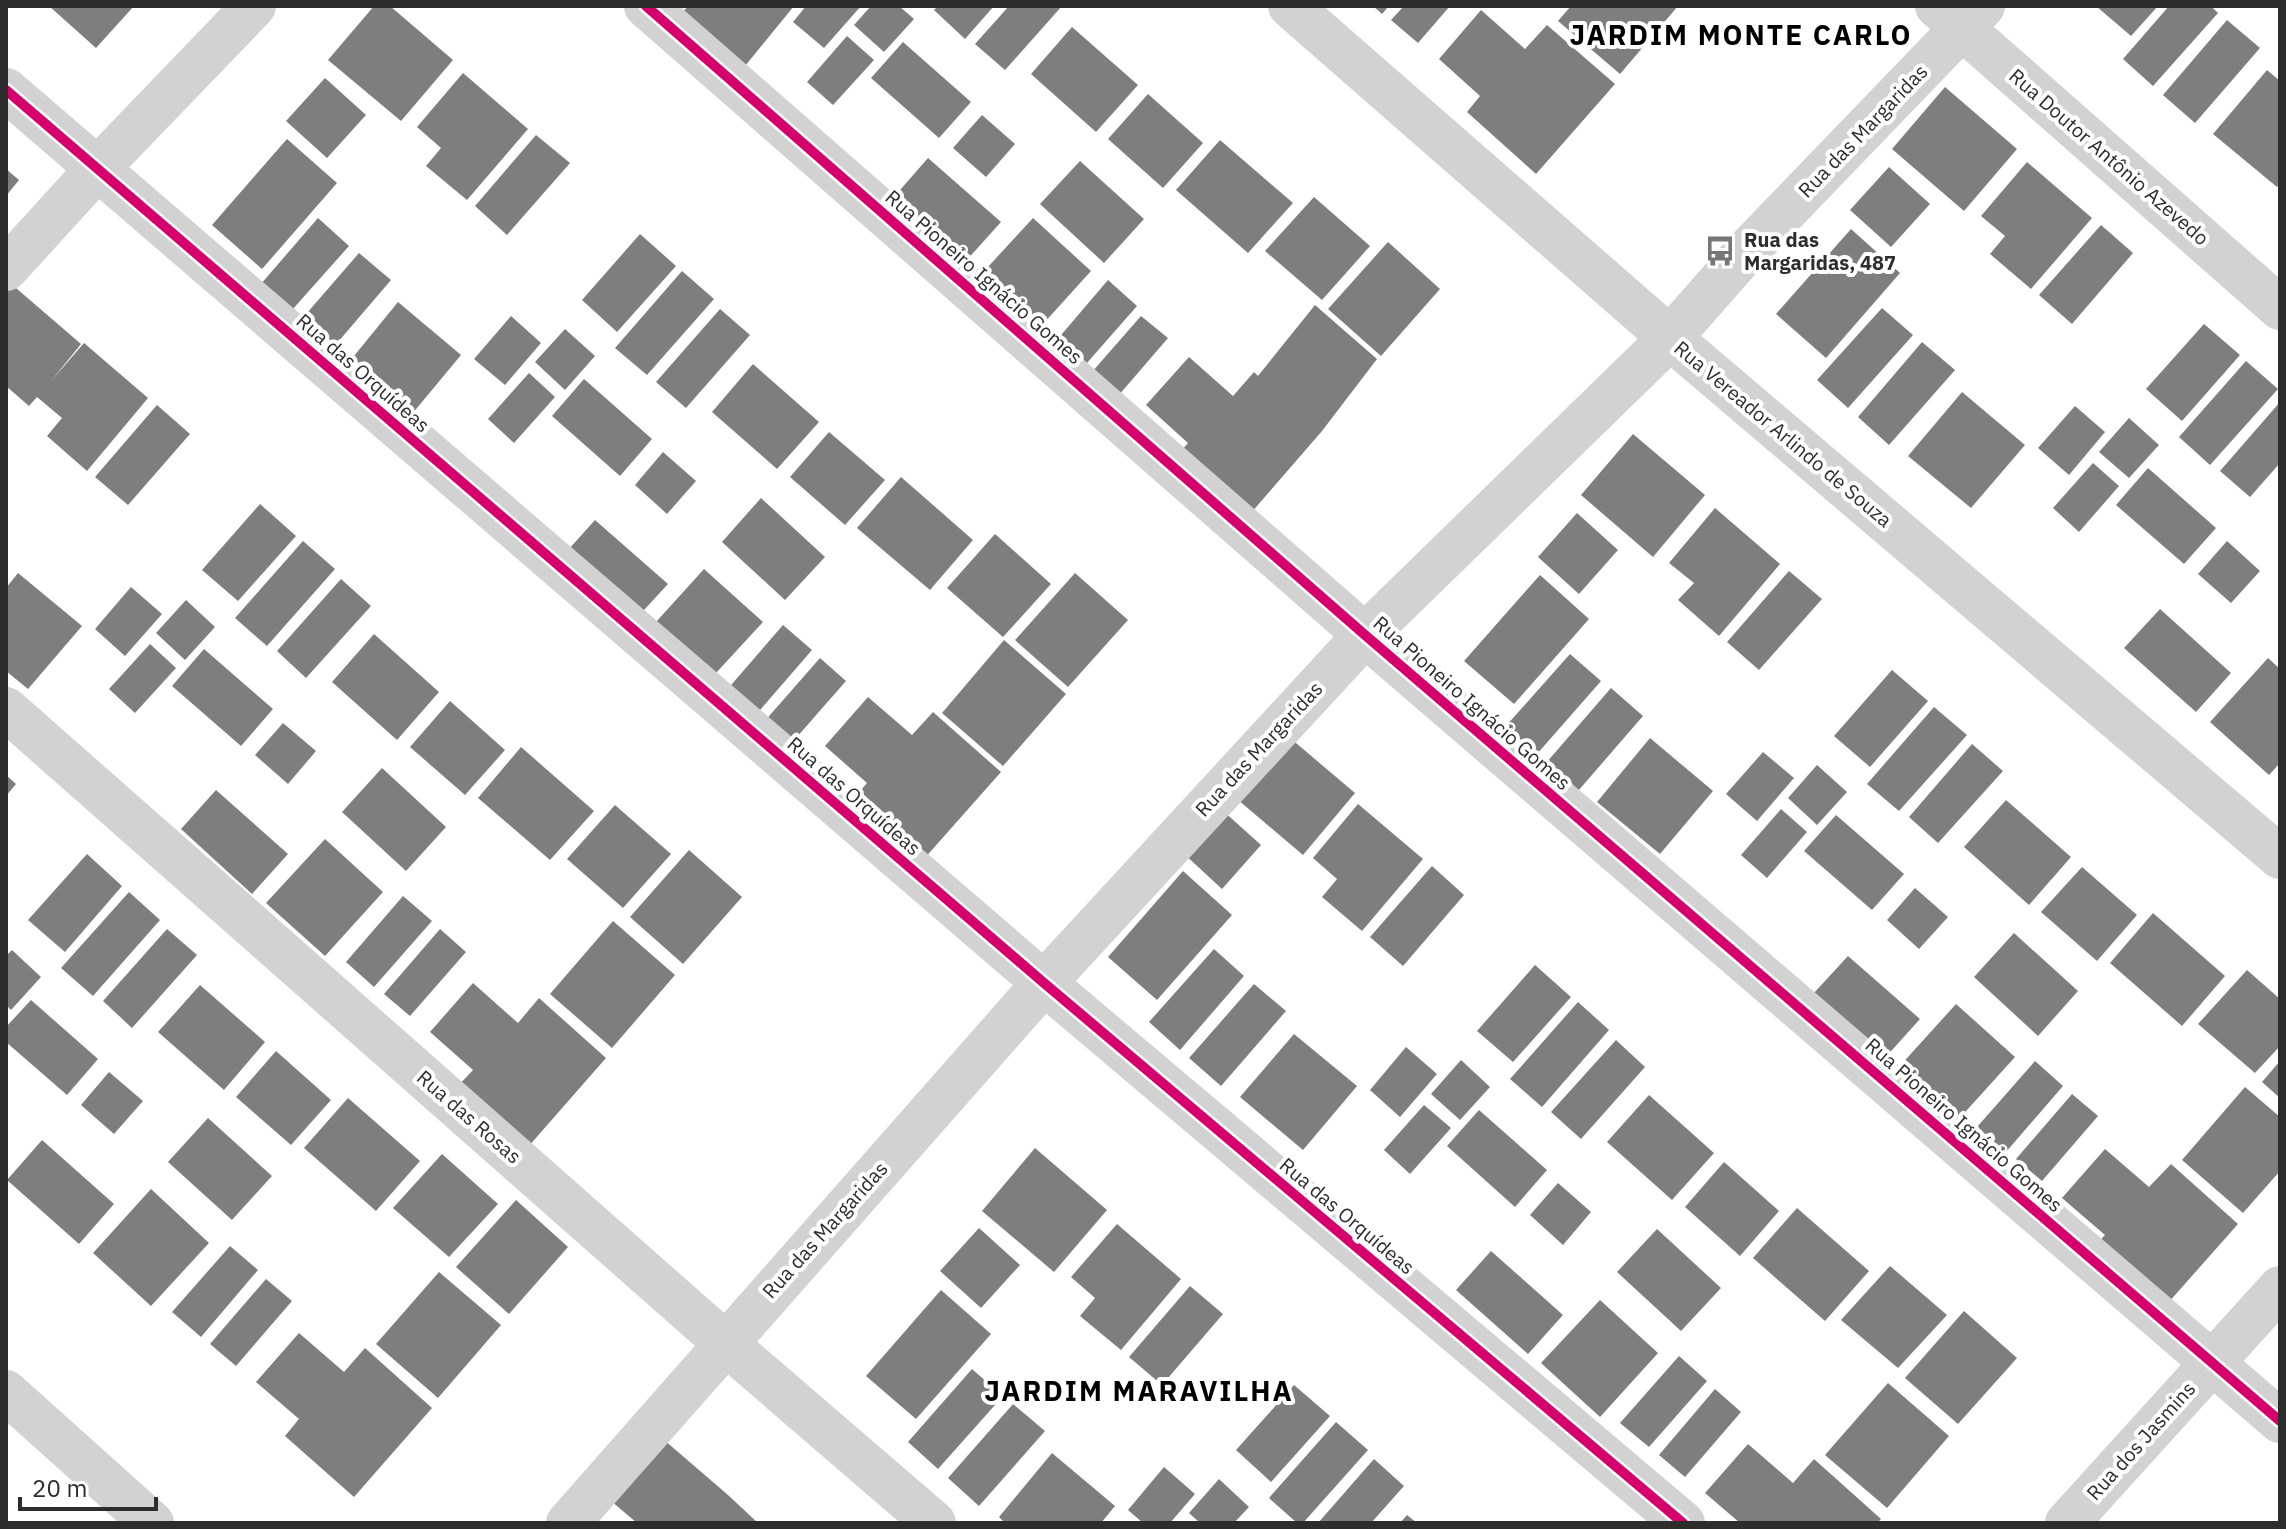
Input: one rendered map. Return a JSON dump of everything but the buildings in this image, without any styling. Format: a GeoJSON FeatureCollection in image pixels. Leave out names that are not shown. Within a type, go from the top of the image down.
{"type":"FeatureCollection","features":[{"type":"Feature","properties":{"kind":"street"},"geometry":{"type":"LineString","coordinates":[[6,269],[254,6]]}},
{"type":"Feature","properties":{"kind":"street","name":"Rua Pioneiro Ignácio Gomes"},"geometry":{"type":"LineString","coordinates":[[646,6],[1365,635],[2280,1421]]}},
{"type":"Feature","properties":{"kind":"street","name":"Rua Vereador Arlindo de Souza"},"geometry":{"type":"LineString","coordinates":[[1290,6],[1670,338],[2280,857]]}},
{"type":"Feature","properties":{"kind":"street","name":"Rua das Margaridas"},"geometry":{"type":"LineString","coordinates":[[568,1523],[1044,983],[1365,635],[1670,338],[1961,13]]}},
{"type":"Feature","properties":{"kind":"street","name":"Rua Doutor Antônio Azevedo"},"geometry":{"type":"LineString","coordinates":[[1961,13],[2280,308]]}},
{"type":"Feature","properties":{"kind":"street","name":"Rua das Orquídeas"},"geometry":{"type":"LineString","coordinates":[[6,90],[1044,983],[1683,1523]]}},
{"type":"Feature","properties":{"kind":"street","name":"Rua das Rosas"},"geometry":{"type":"LineString","coordinates":[[6,709],[725,1343],[934,1523]]}},
{"type":"Feature","properties":{"kind":"street","name":"Rua dos Jasmins"},"geometry":{"type":"LineString","coordinates":[[2067,1523],[2280,1288]]}},
{"type":"Feature","properties":{"kind":"street"},"geometry":{"type":"LineString","coordinates":[[6,1392],[152,1523]]}},
{"type":"Feature","properties":{"kind":"cycle path"},"geometry":{"type":"LineString","coordinates":[[646,6],[1365,635],[2280,1421]]}},
{"type":"Feature","properties":{"kind":"cycle path"},"geometry":{"type":"LineString","coordinates":[[6,90],[1044,983],[1683,1523]]}},
{"type":"Feature","properties":{"kind":"place","name":"Rua das Margaridas, 487"},"geometry":{"type":"Point","coordinates":[1720,251]}},
{"type":"Feature","properties":{"kind":"district","name":"JARDIM MONTE CARLO"},"geometry":{"type":"Point","coordinates":[1741,35]}},
{"type":"Feature","properties":{"kind":"district","name":"JARDIM MARAVILHA"},"geometry":{"type":"Point","coordinates":[1139,1391]}}]}
